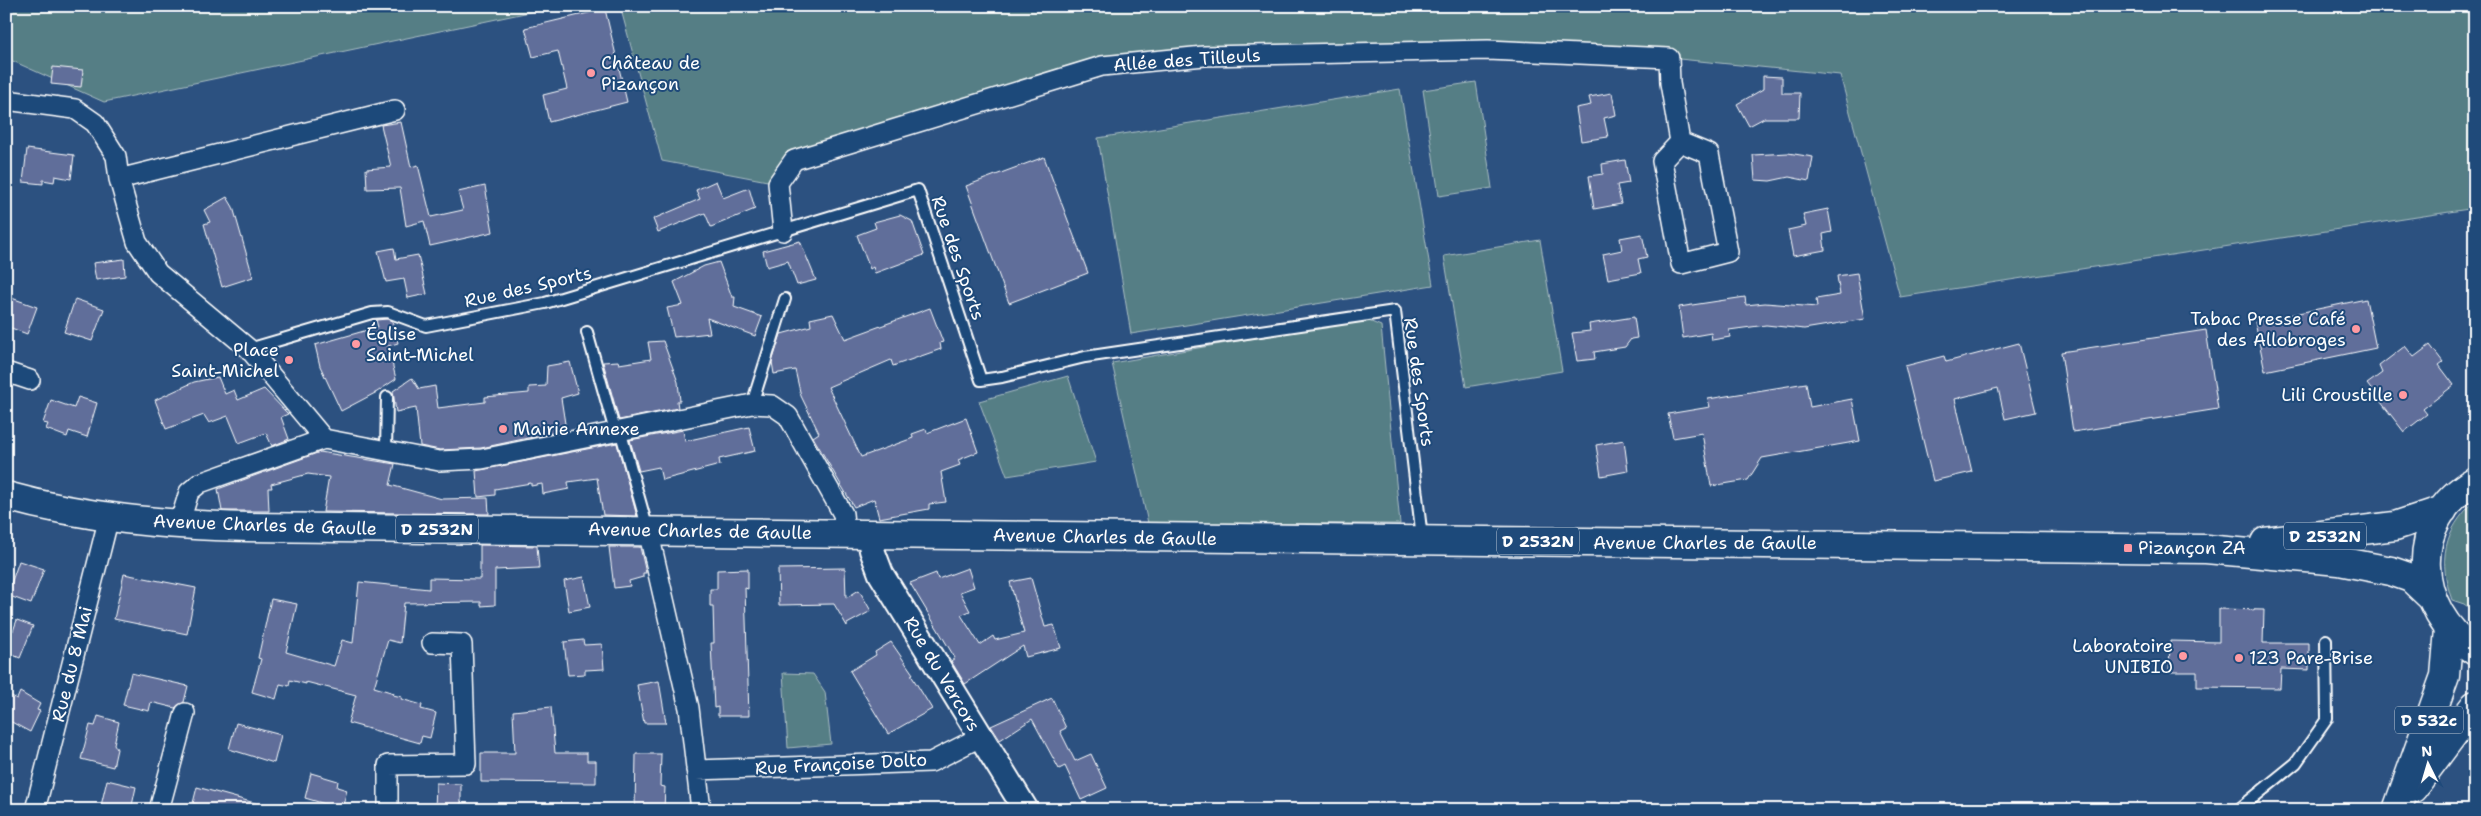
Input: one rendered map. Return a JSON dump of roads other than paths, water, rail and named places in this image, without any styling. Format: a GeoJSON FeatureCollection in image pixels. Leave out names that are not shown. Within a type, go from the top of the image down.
{"type":"FeatureCollection","features":[{"type":"Feature","properties":{"kind":"main road"},"geometry":{"type":"LineString","coordinates":[[2475,481],[2463,487],[2442,510],[2434,526],[2427,551],[2426,578],[2430,596],[2438,613],[2449,629],[2475,651]]}},
{"type":"Feature","properties":{"kind":"main road","name":"Avenue Charles de Gaulle"},"geometry":{"type":"LineString","coordinates":[[6,496],[109,518],[179,525],[2206,549],[2339,561],[2391,571],[2411,578],[2430,596]]}},
{"type":"Feature","properties":{"kind":"main road","name":"Avenue Charles de Gaulle"},"geometry":{"type":"LineString","coordinates":[[2206,549],[2395,526],[2442,510]]}},
{"type":"Feature","properties":{"kind":"main road","name":"D 532c"},"geometry":{"type":"LineString","coordinates":[[2397,809],[2445,676],[2449,629]]}},
{"type":"Feature","properties":{"kind":"main road","name":"D 532c"},"geometry":{"type":"LineString","coordinates":[[2397,809],[2475,705]]}},
{"type":"Feature","properties":{"kind":"street","name":"Allée des Tilleuls"},"geometry":{"type":"LineString","coordinates":[[783,231],[778,184],[794,160],[1102,66],[1204,56],[1488,50],[1669,58],[1670,83],[1680,142]]}},
{"type":"Feature","properties":{"kind":"street"},"geometry":{"type":"LineString","coordinates":[[6,100],[75,109],[95,123],[116,156],[119,179],[137,242],[147,259],[158,273],[249,349],[324,439]]}},
{"type":"Feature","properties":{"kind":"street"},"geometry":{"type":"LineString","coordinates":[[119,179],[395,110]]}},
{"type":"Feature","properties":{"kind":"street"},"geometry":{"type":"LineString","coordinates":[[1680,142],[1709,154],[1728,252],[1681,264],[1662,161],[1680,142]]}},
{"type":"Feature","properties":{"kind":"street"},"geometry":{"type":"LineString","coordinates":[[6,372],[30,380]]}},
{"type":"Feature","properties":{"kind":"street"},"geometry":{"type":"LineString","coordinates":[[179,525],[189,492],[200,483],[324,439],[439,461],[482,459],[752,404],[772,405],[788,416],[843,514],[858,533]]}},
{"type":"Feature","properties":{"kind":"street","name":"Rue du 8 Mai"},"geometry":{"type":"LineString","coordinates":[[35,810],[109,518]]}},
{"type":"Feature","properties":{"kind":"street"},"geometry":{"type":"LineString","coordinates":[[648,530],[689,708],[701,810]]}},
{"type":"Feature","properties":{"kind":"street","name":"Rue du Vercors"},"geometry":{"type":"LineString","coordinates":[[858,533],[872,550],[881,574],[1026,810]]}},
{"type":"Feature","properties":{"kind":"street"},"geometry":{"type":"LineString","coordinates":[[388,810],[388,766],[466,764],[462,644],[432,643]]}},
{"type":"Feature","properties":{"kind":"street"},"geometry":{"type":"LineString","coordinates":[[159,810],[185,713]]}},
{"type":"Feature","properties":{"kind":"street","name":"Rue Françoise Dolto"},"geometry":{"type":"LineString","coordinates":[[696,770],[931,762],[980,737]]}},
{"type":"Feature","properties":{"kind":"lane","name":"Rue des Sports"},"geometry":{"type":"LineString","coordinates":[[249,349],[372,314],[388,312],[426,326],[545,302],[918,190],[981,380],[1094,356],[1394,311],[1423,540]]}},
{"type":"Feature","properties":{"kind":"lane"},"geometry":{"type":"LineString","coordinates":[[752,404],[785,299]]}},
{"type":"Feature","properties":{"kind":"lane"},"geometry":{"type":"LineString","coordinates":[[587,332],[612,421],[622,438],[648,530]]}},
{"type":"Feature","properties":{"kind":"lane"},"geometry":{"type":"LineString","coordinates":[[386,452],[387,397]]}},
{"type":"Feature","properties":{"kind":"lane"},"geometry":{"type":"LineString","coordinates":[[2238,810],[2296,764],[2327,719],[2326,640]]}},
{"type":"Feature","properties":{"kind":"place","name":"Château de Pizançon"},"geometry":{"type":"Point","coordinates":[591,73]}},
{"type":"Feature","properties":{"kind":"place","name":"Tabac Presse Café des Allobroges"},"geometry":{"type":"Point","coordinates":[2356,329]}},
{"type":"Feature","properties":{"kind":"place","name":"Église Saint-Michel"},"geometry":{"type":"Point","coordinates":[356,344]}},
{"type":"Feature","properties":{"kind":"place","name":"Place Saint-Michel"},"geometry":{"type":"Point","coordinates":[289,360]}},
{"type":"Feature","properties":{"kind":"place","name":"Lili Croustille"},"geometry":{"type":"Point","coordinates":[2403,395]}},
{"type":"Feature","properties":{"kind":"place","name":"Mairie Annexe"},"geometry":{"type":"Point","coordinates":[503,429]}},
{"type":"Feature","properties":{"kind":"place","name":"Pizançon ZA"},"geometry":{"type":"Point","coordinates":[2128,548]}},
{"type":"Feature","properties":{"kind":"place","name":"Laboratoire UNIBIO"},"geometry":{"type":"Point","coordinates":[2183,656]}},
{"type":"Feature","properties":{"kind":"place","name":"123 Pare-Brise"},"geometry":{"type":"Point","coordinates":[2239,658]}}]}
